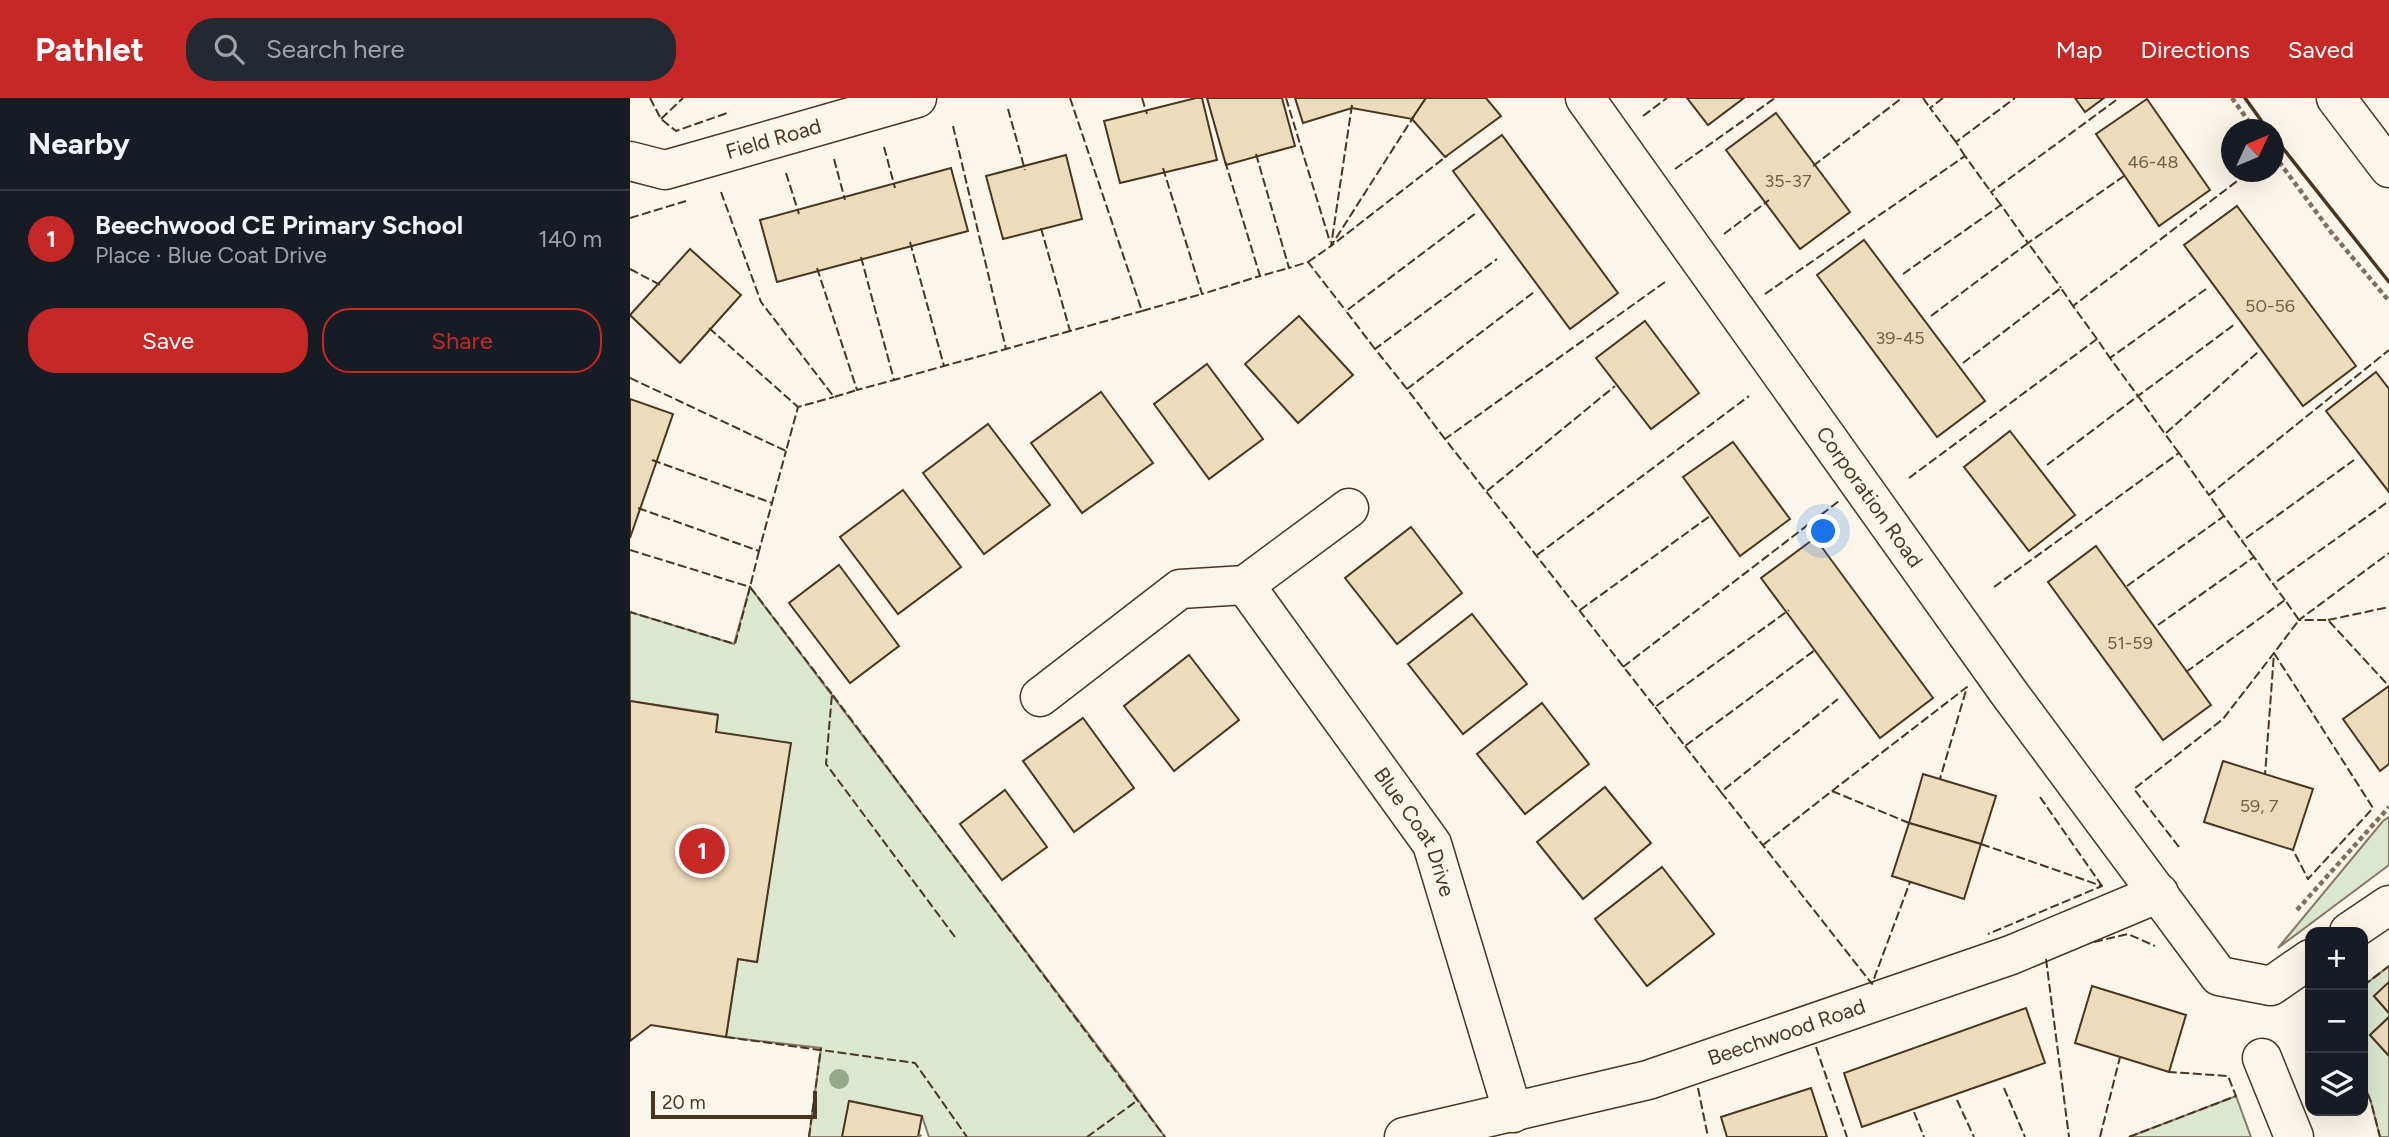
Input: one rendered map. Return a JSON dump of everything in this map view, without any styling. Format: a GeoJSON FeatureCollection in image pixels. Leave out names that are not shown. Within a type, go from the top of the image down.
{"type":"FeatureCollection","features":[{"type":"Feature","properties":{"kind":"main road","name":"Field Road"},"geometry":{"type":"LineString","coordinates":[[630,161],[665,170],[917,98]]}},
{"type":"Feature","properties":{"kind":"main road","name":"Corporation Road"},"geometry":{"type":"LineString","coordinates":[[1585,98],[2009,694],[2219,976],[2271,986],[2305,962]]}},
{"type":"Feature","properties":{"kind":"main road"},"geometry":{"type":"LineString","coordinates":[[2336,98],[2389,168]]}},
{"type":"Feature","properties":{"kind":"main road"},"geometry":{"type":"LineString","coordinates":[[1040,697],[1180,589],[1245,585],[1349,508]]}},
{"type":"Feature","properties":{"kind":"main road","name":"Blue Coat Drive"},"geometry":{"type":"LineString","coordinates":[[1245,585],[1432,844],[1513,1113]]}},
{"type":"Feature","properties":{"kind":"main road","name":"Beechwood Road"},"geometry":{"type":"LineString","coordinates":[[1404,1137],[1648,1080],[2011,955],[2159,893]]}},
{"type":"Feature","properties":{"kind":"main road"},"geometry":{"type":"LineString","coordinates":[[2356,927],[2389,905]]}},
{"type":"Feature","properties":{"kind":"main road"},"geometry":{"type":"LineString","coordinates":[[2262,1058],[2294,1137]]}},
{"type":"Feature","properties":{"kind":"path"},"geometry":{"type":"LineString","coordinates":[[2232,98],[2247,119]]}},
{"type":"Feature","properties":{"kind":"path"},"geometry":{"type":"LineString","coordinates":[[2284,170],[2331,232],[2389,301]]}},
{"type":"Feature","properties":{"kind":"path"},"geometry":{"type":"LineString","coordinates":[[2297,911],[2389,807]]}},
{"type":"Feature","properties":{"kind":"green space"},"geometry":{"type":"Polygon","coordinates":[[[750,587],[1165,1137],[929,1137],[922,1116],[850,1101],[842,1137],[809,1137],[821,1048],[726,1037],[738,959],[757,962],[790,744],[716,732],[717,714],[630,701],[630,612],[734,644],[750,587]]]}},
{"type":"Feature","properties":{"kind":"green space"},"geometry":{"type":"Polygon","coordinates":[[[2389,817],[2389,865],[2278,948],[2389,817]]]}},
{"type":"Feature","properties":{"kind":"green space"},"geometry":{"type":"Polygon","coordinates":[[[2389,966],[2389,982],[2374,996],[2389,1013],[2389,1017],[2370,1035],[2389,1056],[2389,1137],[2380,1137],[2368,1094],[2368,982],[2389,966]]]}},
{"type":"Feature","properties":{"kind":"green space"},"geometry":{"type":"Polygon","coordinates":[[[2236,1096],[2251,1137],[2129,1137],[2236,1096]]]}},
{"type":"Feature","properties":{"kind":"building"},"geometry":{"type":"Polygon","coordinates":[[[1202,98],[1217,160],[1120,183],[1104,121],[1202,98]]]}},
{"type":"Feature","properties":{"kind":"building"},"geometry":{"type":"Polygon","coordinates":[[[1207,98],[1282,98],[1295,146],[1226,165],[1207,98]]]}},
{"type":"Feature","properties":{"kind":"building"},"geometry":{"type":"Polygon","coordinates":[[[1295,98],[1426,98],[1412,119],[1352,108],[1303,123],[1295,98]]]}},
{"type":"Feature","properties":{"kind":"building"},"geometry":{"type":"Polygon","coordinates":[[[1426,98],[1486,98],[1501,116],[1445,157],[1412,119],[1426,98]]]}},
{"type":"Feature","properties":{"kind":"building"},"geometry":{"type":"Polygon","coordinates":[[[1687,98],[1744,98],[1708,125],[1687,98]]]}},
{"type":"Feature","properties":{"kind":"building"},"geometry":{"type":"Polygon","coordinates":[[[2075,98],[2104,98],[2085,112],[2075,98]]]}},
{"type":"Feature","properties":{"kind":"building"},"geometry":{"type":"Polygon","coordinates":[[[2147,99],[2210,190],[2159,226],[2096,134],[2147,99]]]}},
{"type":"Feature","properties":{"kind":"building"},"geometry":{"type":"Polygon","coordinates":[[[1776,113],[1850,212],[1800,249],[1726,150],[1776,113]]]}},
{"type":"Feature","properties":{"kind":"building"},"geometry":{"type":"Polygon","coordinates":[[[1502,135],[1618,293],[1570,329],[1453,171],[1502,135]]]}},
{"type":"Feature","properties":{"kind":"building"},"geometry":{"type":"Polygon","coordinates":[[[1066,155],[1082,219],[1003,239],[986,176],[1066,155]]]}},
{"type":"Feature","properties":{"kind":"building"},"geometry":{"type":"Polygon","coordinates":[[[951,168],[968,231],[777,282],[760,220],[951,168]]]}},
{"type":"Feature","properties":{"kind":"building"},"geometry":{"type":"Polygon","coordinates":[[[2237,206],[2356,366],[2303,406],[2184,245],[2237,206]]]}},
{"type":"Feature","properties":{"kind":"building"},"geometry":{"type":"Polygon","coordinates":[[[1864,240],[1985,401],[1937,437],[1817,275],[1864,240]]]}},
{"type":"Feature","properties":{"kind":"building"},"geometry":{"type":"Polygon","coordinates":[[[690,249],[741,295],[680,363],[630,315],[690,249]]]}},
{"type":"Feature","properties":{"kind":"building"},"geometry":{"type":"Polygon","coordinates":[[[1299,316],[1353,375],[1298,423],[1245,364],[1299,316]]]}},
{"type":"Feature","properties":{"kind":"building"},"geometry":{"type":"Polygon","coordinates":[[[1645,321],[1699,393],[1651,429],[1596,358],[1645,321]]]}},
{"type":"Feature","properties":{"kind":"building"},"geometry":{"type":"Polygon","coordinates":[[[1207,364],[1263,439],[1209,479],[1154,404],[1207,364]]]}},
{"type":"Feature","properties":{"kind":"building"},"geometry":{"type":"Polygon","coordinates":[[[2376,372],[2389,389],[2389,492],[2326,411],[2376,372]]]}},
{"type":"Feature","properties":{"kind":"building"},"geometry":{"type":"Polygon","coordinates":[[[1101,392],[1153,463],[1082,513],[1031,443],[1101,392]]]}},
{"type":"Feature","properties":{"kind":"building"},"geometry":{"type":"Polygon","coordinates":[[[630,399],[673,414],[630,538],[630,399]]]}},
{"type":"Feature","properties":{"kind":"building"},"geometry":{"type":"Polygon","coordinates":[[[988,424],[1050,505],[984,554],[923,473],[988,424]]]}},
{"type":"Feature","properties":{"kind":"building"},"geometry":{"type":"Polygon","coordinates":[[[2010,431],[2075,515],[2029,551],[1964,467],[2010,431]]]}},
{"type":"Feature","properties":{"kind":"building"},"geometry":{"type":"Polygon","coordinates":[[[1733,442],[1790,519],[1740,556],[1683,477],[1733,442]]]}},
{"type":"Feature","properties":{"kind":"building"},"geometry":{"type":"Polygon","coordinates":[[[903,490],[961,567],[898,614],[840,537],[903,490]]]}},
{"type":"Feature","properties":{"kind":"building"},"geometry":{"type":"Polygon","coordinates":[[[1411,527],[1462,593],[1397,644],[1345,578],[1411,527]]]}},
{"type":"Feature","properties":{"kind":"building"},"geometry":{"type":"Polygon","coordinates":[[[1815,538],[1933,698],[1880,738],[1761,578],[1815,538]]]}},
{"type":"Feature","properties":{"kind":"building"},"geometry":{"type":"Polygon","coordinates":[[[2096,546],[2211,705],[2163,740],[2048,582],[2096,546]]]}},
{"type":"Feature","properties":{"kind":"building"},"geometry":{"type":"Polygon","coordinates":[[[839,565],[899,646],[850,683],[789,603],[839,565]]]}},
{"type":"Feature","properties":{"kind":"building"},"geometry":{"type":"Polygon","coordinates":[[[1472,614],[1527,684],[1463,734],[1408,664],[1472,614]]]}},
{"type":"Feature","properties":{"kind":"building"},"geometry":{"type":"Polygon","coordinates":[[[1189,655],[1239,720],[1174,771],[1124,706],[1189,655]]]}},
{"type":"Feature","properties":{"kind":"building"},"geometry":{"type":"Polygon","coordinates":[[[2389,686],[2389,764],[2380,771],[2343,719],[2389,686]]]}},
{"type":"Feature","properties":{"kind":"building"},"geometry":{"type":"Polygon","coordinates":[[[630,701],[718,715],[716,732],[791,743],[757,962],[738,959],[726,1037],[651,1025],[630,1041],[630,701]]]}},
{"type":"Feature","properties":{"kind":"building"},"geometry":{"type":"Polygon","coordinates":[[[1542,703],[1589,764],[1525,814],[1477,754],[1542,703]]]}},
{"type":"Feature","properties":{"kind":"building"},"geometry":{"type":"Polygon","coordinates":[[[1083,718],[1134,788],[1074,832],[1023,761],[1083,718]]]}},
{"type":"Feature","properties":{"kind":"building"},"geometry":{"type":"Polygon","coordinates":[[[2223,761],[2313,789],[2293,850],[2204,822],[2223,761]]]}},
{"type":"Feature","properties":{"kind":"building"},"geometry":{"type":"Polygon","coordinates":[[[1923,774],[1996,796],[1981,844],[1909,823],[1923,774]]]}},
{"type":"Feature","properties":{"kind":"building"},"geometry":{"type":"Polygon","coordinates":[[[1605,787],[1651,843],[1583,899],[1537,842],[1605,787]]]}},
{"type":"Feature","properties":{"kind":"building"},"geometry":{"type":"Polygon","coordinates":[[[1005,790],[1047,847],[1002,880],[960,824],[1005,790]]]}},
{"type":"Feature","properties":{"kind":"building"},"geometry":{"type":"Polygon","coordinates":[[[1909,823],[1981,844],[1964,899],[1892,876],[1909,823]]]}},
{"type":"Feature","properties":{"kind":"building"},"geometry":{"type":"Polygon","coordinates":[[[1662,867],[1714,934],[1647,986],[1595,919],[1662,867]]]}},
{"type":"Feature","properties":{"kind":"building"},"geometry":{"type":"Polygon","coordinates":[[[2389,982],[2389,1013],[2374,996],[2389,982]]]}},
{"type":"Feature","properties":{"kind":"building"},"geometry":{"type":"Polygon","coordinates":[[[2092,986],[2186,1015],[2169,1072],[2075,1043],[2092,986]]]}},
{"type":"Feature","properties":{"kind":"building"},"geometry":{"type":"Polygon","coordinates":[[[2026,1008],[2045,1063],[1862,1127],[1844,1073],[2026,1008]]]}},
{"type":"Feature","properties":{"kind":"building"},"geometry":{"type":"Polygon","coordinates":[[[2389,1017],[2389,1056],[2370,1035],[2389,1017]]]}},
{"type":"Feature","properties":{"kind":"building"},"geometry":{"type":"Polygon","coordinates":[[[1811,1088],[1827,1137],[1727,1137],[1721,1117],[1811,1088]]]}},
{"type":"Feature","properties":{"kind":"building"},"geometry":{"type":"Polygon","coordinates":[[[849,1101],[922,1116],[918,1137],[842,1137],[849,1101]]]}},
{"type":"Feature","properties":{"kind":"fence"},"geometry":{"type":"LineString","coordinates":[[650,98],[661,119],[676,131],[730,112]]}},
{"type":"Feature","properties":{"kind":"fence"},"geometry":{"type":"LineString","coordinates":[[661,119],[683,98]]}},
{"type":"Feature","properties":{"kind":"fence"},"geometry":{"type":"LineString","coordinates":[[1070,98],[1142,311],[1202,294]]}},
{"type":"Feature","properties":{"kind":"fence"},"geometry":{"type":"LineString","coordinates":[[1142,98],[1147,114]]}},
{"type":"Feature","properties":{"kind":"fence"},"geometry":{"type":"LineString","coordinates":[[1286,98],[1330,242]]}},
{"type":"Feature","properties":{"kind":"fence"},"geometry":{"type":"LineString","coordinates":[[1643,116],[1667,98]]}},
{"type":"Feature","properties":{"kind":"fence"},"geometry":{"type":"LineString","coordinates":[[1675,169],[1775,98]]}},
{"type":"Feature","properties":{"kind":"fence"},"geometry":{"type":"LineString","coordinates":[[1813,166],[1902,98]]}},
{"type":"Feature","properties":{"kind":"fence"},"geometry":{"type":"LineString","coordinates":[[1923,98],[1930,108]]}},
{"type":"Feature","properties":{"kind":"fence"},"geometry":{"type":"LineString","coordinates":[[1943,98],[1930,108],[1956,142]]}},
{"type":"Feature","properties":{"kind":"fence"},"geometry":{"type":"LineString","coordinates":[[1965,156],[1956,142],[2015,98]]}},
{"type":"Feature","properties":{"kind":"fence"},"geometry":{"type":"LineString","coordinates":[[2001,205],[1991,192],[2119,98]]}},
{"type":"Feature","properties":{"kind":"fence"},"geometry":{"type":"LineString","coordinates":[[1352,105],[1331,246],[1448,155]]}},
{"type":"Feature","properties":{"kind":"fence"},"geometry":{"type":"LineString","coordinates":[[1008,109],[1025,170]]}},
{"type":"Feature","properties":{"kind":"fence"},"geometry":{"type":"LineString","coordinates":[[1308,262],[1331,246],[1414,116]]}},
{"type":"Feature","properties":{"kind":"fence"},"geometry":{"type":"LineString","coordinates":[[953,126],[1006,349],[1070,331]]}},
{"type":"Feature","properties":{"kind":"fence"},"geometry":{"type":"LineString","coordinates":[[884,147],[895,188]]}},
{"type":"Feature","properties":{"kind":"fence"},"geometry":{"type":"LineString","coordinates":[[1256,154],[1289,268],[1308,262],[1346,311]]}},
{"type":"Feature","properties":{"kind":"fence"},"geometry":{"type":"LineString","coordinates":[[1765,294],[1965,156],[1991,192]]}},
{"type":"Feature","properties":{"kind":"fence"},"geometry":{"type":"LineString","coordinates":[[834,159],[845,200]]}},
{"type":"Feature","properties":{"kind":"fence"},"geometry":{"type":"LineString","coordinates":[[1225,161],[1260,276],[1289,268]]}},
{"type":"Feature","properties":{"kind":"fence"},"geometry":{"type":"LineString","coordinates":[[1163,168],[1202,294],[1260,276]]}},
{"type":"Feature","properties":{"kind":"fence"},"geometry":{"type":"LineString","coordinates":[[786,173],[799,214]]}},
{"type":"Feature","properties":{"kind":"fence"},"geometry":{"type":"LineString","coordinates":[[1903,274],[2001,205],[2028,243],[2124,176]]}},
{"type":"Feature","properties":{"kind":"fence"},"geometry":{"type":"LineString","coordinates":[[2097,339],[2073,306],[2236,182]]}},
{"type":"Feature","properties":{"kind":"fence"},"geometry":{"type":"LineString","coordinates":[[721,192],[761,302],[834,397],[857,390]]}},
{"type":"Feature","properties":{"kind":"fence"},"geometry":{"type":"LineString","coordinates":[[1724,234],[1769,200]]}},
{"type":"Feature","properties":{"kind":"fence"},"geometry":{"type":"LineString","coordinates":[[630,218],[686,201]]}},
{"type":"Feature","properties":{"kind":"fence"},"geometry":{"type":"LineString","coordinates":[[1375,349],[1346,311],[1476,213]]}},
{"type":"Feature","properties":{"kind":"fence"},"geometry":{"type":"LineString","coordinates":[[1041,228],[1070,331],[1142,311]]}},
{"type":"Feature","properties":{"kind":"fence"},"geometry":{"type":"LineString","coordinates":[[910,242],[944,366],[1006,349]]}},
{"type":"Feature","properties":{"kind":"fence"},"geometry":{"type":"LineString","coordinates":[[1931,316],[2028,243],[2061,288]]}},
{"type":"Feature","properties":{"kind":"fence"},"geometry":{"type":"LineString","coordinates":[[861,257],[894,380],[944,366]]}},
{"type":"Feature","properties":{"kind":"fence"},"geometry":{"type":"LineString","coordinates":[[1407,389],[1375,349],[1497,259]]}},
{"type":"Feature","properties":{"kind":"fence"},"geometry":{"type":"LineString","coordinates":[[817,268],[857,390],[894,380]]}},
{"type":"Feature","properties":{"kind":"fence"},"geometry":{"type":"LineString","coordinates":[[630,269],[662,286]]}},
{"type":"Feature","properties":{"kind":"fence"},"geometry":{"type":"LineString","coordinates":[[1665,282],[1445,439],[1655,707],[1789,610]]}},
{"type":"Feature","properties":{"kind":"fence"},"geometry":{"type":"LineString","coordinates":[[1963,363],[2061,288],[2073,306]]}},
{"type":"Feature","properties":{"kind":"fence"},"geometry":{"type":"LineString","coordinates":[[2206,289],[2110,358],[2138,396],[2235,324]]}},
{"type":"Feature","properties":{"kind":"fence"},"geometry":{"type":"LineString","coordinates":[[1445,439],[1407,389],[1534,292]]}},
{"type":"Feature","properties":{"kind":"fence"},"geometry":{"type":"LineString","coordinates":[[709,328],[798,407]]}},
{"type":"Feature","properties":{"kind":"fence"},"geometry":{"type":"LineString","coordinates":[[1909,478],[2097,339],[2110,358]]}},
{"type":"Feature","properties":{"kind":"fence"},"geometry":{"type":"LineString","coordinates":[[2224,516],[2209,495],[2389,350]]}},
{"type":"Feature","properties":{"kind":"fence"},"geometry":{"type":"LineString","coordinates":[[2179,453],[2165,434],[2258,352]]}},
{"type":"Feature","properties":{"kind":"fence"},"geometry":{"type":"LineString","coordinates":[[630,378],[786,451],[798,407],[834,397]]}},
{"type":"Feature","properties":{"kind":"fence"},"geometry":{"type":"LineString","coordinates":[[1487,491],[1615,386]]}},
{"type":"Feature","properties":{"kind":"fence"},"geometry":{"type":"LineString","coordinates":[[1537,555],[1749,396]]}},
{"type":"Feature","properties":{"kind":"fence"},"geometry":{"type":"LineString","coordinates":[[2047,465],[2138,396],[2165,434]]}},
{"type":"Feature","properties":{"kind":"fence"},"geometry":{"type":"LineString","coordinates":[[652,460],[772,503],[786,451]]}},
{"type":"Feature","properties":{"kind":"fence"},"geometry":{"type":"LineString","coordinates":[[1994,587],[2179,453],[2209,495]]}},
{"type":"Feature","properties":{"kind":"fence"},"geometry":{"type":"LineString","coordinates":[[2254,557],[2242,541],[2354,460]]}},
{"type":"Feature","properties":{"kind":"fence"},"geometry":{"type":"LineString","coordinates":[[1623,667],[1839,501]]}},
{"type":"Feature","properties":{"kind":"fence"},"geometry":{"type":"LineString","coordinates":[[2285,600],[2273,584],[2389,501]]}},
{"type":"Feature","properties":{"kind":"fence"},"geometry":{"type":"LineString","coordinates":[[638,508],[759,551],[772,503]]}},
{"type":"Feature","properties":{"kind":"fence"},"geometry":{"type":"LineString","coordinates":[[1580,610],[1710,516]]}},
{"type":"Feature","properties":{"kind":"fence"},"geometry":{"type":"LineString","coordinates":[[2127,586],[2224,516],[2242,541]]}},
{"type":"Feature","properties":{"kind":"fence"},"geometry":{"type":"LineString","coordinates":[[630,550],[750,587],[735,644],[630,612]]}},
{"type":"Feature","properties":{"kind":"fence"},"geometry":{"type":"LineString","coordinates":[[759,551],[750,587],[832,694]]}},
{"type":"Feature","properties":{"kind":"fence"},"geometry":{"type":"LineString","coordinates":[[2386,683],[2328,620],[2299,620],[2389,553]]}},
{"type":"Feature","properties":{"kind":"fence"},"geometry":{"type":"LineString","coordinates":[[2158,625],[2254,557],[2273,584]]}},
{"type":"Feature","properties":{"kind":"fence"},"geometry":{"type":"LineString","coordinates":[[2186,672],[2285,600],[2299,620],[2274,653],[2373,808],[2308,879],[2293,850]]}},
{"type":"Feature","properties":{"kind":"fence"},"geometry":{"type":"LineString","coordinates":[[2328,620],[2389,607]]}},
{"type":"Feature","properties":{"kind":"fence"},"geometry":{"type":"LineString","coordinates":[[1655,707],[1685,746],[1815,650]]}},
{"type":"Feature","properties":{"kind":"fence"},"geometry":{"type":"LineString","coordinates":[[2179,847],[2134,789],[2223,719],[2274,653],[2265,775]]}},
{"type":"Feature","properties":{"kind":"fence"},"geometry":{"type":"LineString","coordinates":[[1832,791],[1967,687],[1940,779]]}},
{"type":"Feature","properties":{"kind":"fence"},"geometry":{"type":"LineString","coordinates":[[955,937],[826,764],[832,694],[1165,1137]]}},
{"type":"Feature","properties":{"kind":"fence"},"geometry":{"type":"LineString","coordinates":[[1685,746],[1721,792],[1838,699]]}},
{"type":"Feature","properties":{"kind":"fence"},"geometry":{"type":"LineString","coordinates":[[1763,845],[1832,791],[1909,823]]}},
{"type":"Feature","properties":{"kind":"fence"},"geometry":{"type":"LineString","coordinates":[[1721,792],[1872,984],[1910,882]]}},
{"type":"Feature","properties":{"kind":"fence"},"geometry":{"type":"LineString","coordinates":[[2040,797],[2102,886]]}},
{"type":"Feature","properties":{"kind":"fence"},"geometry":{"type":"LineString","coordinates":[[1981,844],[2102,886],[1988,934]]}},
{"type":"Feature","properties":{"kind":"fence"},"geometry":{"type":"LineString","coordinates":[[2094,942],[2128,934],[2155,946]]}},
{"type":"Feature","properties":{"kind":"fence"},"geometry":{"type":"LineString","coordinates":[[2046,959],[2069,1137]]}},
{"type":"Feature","properties":{"kind":"fence"},"geometry":{"type":"LineString","coordinates":[[2368,982],[2389,966]]}},
{"type":"Feature","properties":{"kind":"fence"},"geometry":{"type":"LineString","coordinates":[[726,1037],[915,1063],[967,1137]]}},
{"type":"Feature","properties":{"kind":"fence"},"geometry":{"type":"LineString","coordinates":[[1816,1047],[1847,1137]]}},
{"type":"Feature","properties":{"kind":"fence"},"geometry":{"type":"LineString","coordinates":[[809,1137],[821,1048]]}},
{"type":"Feature","properties":{"kind":"fence"},"geometry":{"type":"LineString","coordinates":[[2100,1137],[2120,1057]]}},
{"type":"Feature","properties":{"kind":"fence"},"geometry":{"type":"LineString","coordinates":[[2129,1137],[2236,1096],[2228,1076],[2169,1072]]}},
{"type":"Feature","properties":{"kind":"fence"},"geometry":{"type":"LineString","coordinates":[[1698,1088],[1708,1137]]}},
{"type":"Feature","properties":{"kind":"fence"},"geometry":{"type":"LineString","coordinates":[[2004,1088],[2025,1137]]}},
{"type":"Feature","properties":{"kind":"fence"},"geometry":{"type":"LineString","coordinates":[[2368,1094],[2380,1137]]}},
{"type":"Feature","properties":{"kind":"fence"},"geometry":{"type":"LineString","coordinates":[[1087,1137],[1138,1100]]}},
{"type":"Feature","properties":{"kind":"fence"},"geometry":{"type":"LineString","coordinates":[[1957,1100],[1974,1137]]}},
{"type":"Feature","properties":{"kind":"fence"},"geometry":{"type":"LineString","coordinates":[[1914,1112],[1924,1137]]}},
{"type":"Feature","properties":{"kind":"wall"},"geometry":{"type":"LineString","coordinates":[[2245,98],[2260,119]]}},
{"type":"Feature","properties":{"kind":"wall"},"geometry":{"type":"LineString","coordinates":[[2284,150],[2389,282]]}},
{"type":"Feature","properties":{"kind":"place","name":"Beechwood CE Primary School"},"geometry":{"type":"Point","coordinates":[702,851]}}]}
